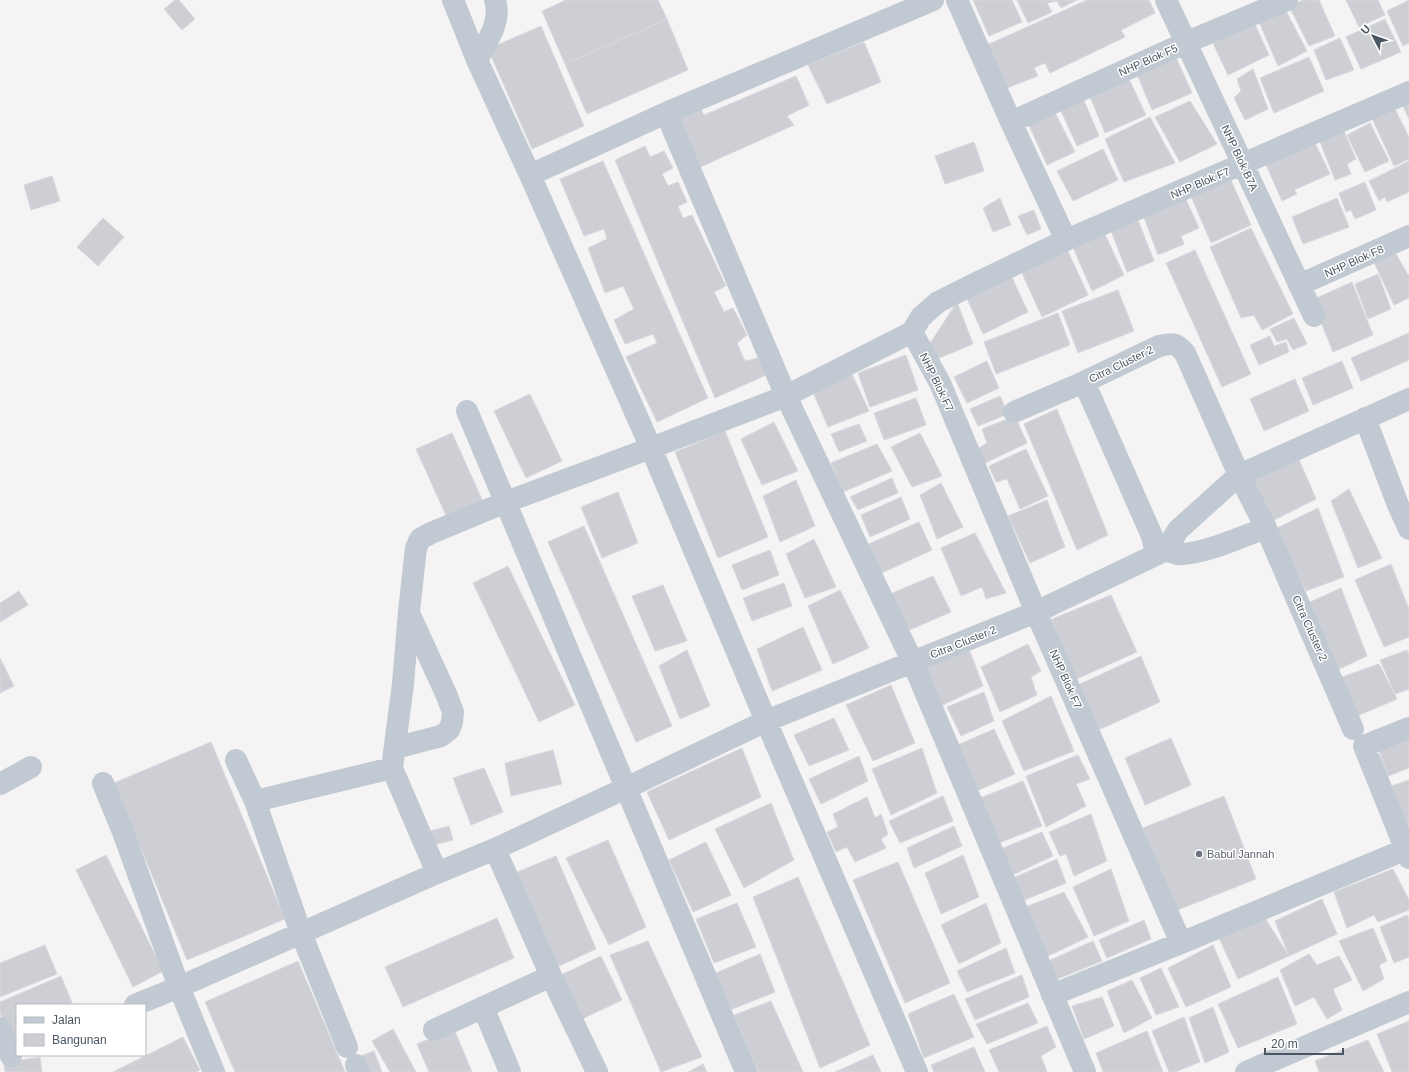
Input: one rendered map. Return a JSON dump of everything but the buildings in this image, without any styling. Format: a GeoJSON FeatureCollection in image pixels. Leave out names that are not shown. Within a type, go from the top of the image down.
{"type":"FeatureCollection","features":[{"type":"Feature","properties":{"kind":"street"},"geometry":{"type":"LineString","coordinates":[[453,0],[477,60],[530,175],[650,448],[917,1072]]}},
{"type":"Feature","properties":{"kind":"street"},"geometry":{"type":"LineString","coordinates":[[477,60],[495,25],[497,7],[495,0]]}},
{"type":"Feature","properties":{"kind":"street"},"geometry":{"type":"LineString","coordinates":[[530,175],[666,113],[933,0]]}},
{"type":"Feature","properties":{"kind":"street"},"geometry":{"type":"LineString","coordinates":[[957,0],[1011,122],[1066,240]]}},
{"type":"Feature","properties":{"kind":"street","name":"NHP Blok B7A"},"geometry":{"type":"LineString","coordinates":[[1166,0],[1314,316]]}},
{"type":"Feature","properties":{"kind":"street","name":"NHP Blok F5"},"geometry":{"type":"LineString","coordinates":[[1011,122],[1185,43],[1287,0]]}},
{"type":"Feature","properties":{"kind":"street","name":"NHP Blok F7"},"geometry":{"type":"LineString","coordinates":[[1181,943],[1036,612],[940,383],[912,332],[921,317],[938,302],[1066,240],[1409,92]]}},
{"type":"Feature","properties":{"kind":"street"},"geometry":{"type":"LineString","coordinates":[[666,113],[786,396],[913,663],[1052,995],[1086,1072]]}},
{"type":"Feature","properties":{"kind":"street","name":"NHP Blok F8"},"geometry":{"type":"LineString","coordinates":[[1299,285],[1409,236]]}},
{"type":"Feature","properties":{"kind":"street"},"geometry":{"type":"LineString","coordinates":[[437,873],[393,758],[403,684],[416,548],[420,539],[506,502],[786,396],[912,332]]}},
{"type":"Feature","properties":{"kind":"street","name":"Citra Cluster 2"},"geometry":{"type":"LineString","coordinates":[[137,1004],[495,849],[766,721],[913,663],[1036,612],[1161,552],[1152,536],[1084,382],[1159,346],[1171,344],[1179,345],[1185,353],[1239,475],[1266,528],[1408,852]]}},
{"type":"Feature","properties":{"kind":"street"},"geometry":{"type":"LineString","coordinates":[[1014,412],[1084,382]]}},
{"type":"Feature","properties":{"kind":"street"},"geometry":{"type":"LineString","coordinates":[[1161,552],[1178,530],[1239,475],[1409,399]]}},
{"type":"Feature","properties":{"kind":"street"},"geometry":{"type":"LineString","coordinates":[[467,410],[746,1072]]}},
{"type":"Feature","properties":{"kind":"street"},"geometry":{"type":"LineString","coordinates":[[1365,418],[1398,505],[1409,529]]}},
{"type":"Feature","properties":{"kind":"street"},"geometry":{"type":"LineString","coordinates":[[1161,552],[1183,554],[1198,551],[1266,528]]}},
{"type":"Feature","properties":{"kind":"street"},"geometry":{"type":"LineString","coordinates":[[255,801],[393,758],[441,736],[449,730],[453,712],[409,611]]}},
{"type":"Feature","properties":{"kind":"street"},"geometry":{"type":"LineString","coordinates":[[1359,738],[1409,728]]}},
{"type":"Feature","properties":{"kind":"street"},"geometry":{"type":"LineString","coordinates":[[236,760],[255,801],[301,933],[354,1061]]}},
{"type":"Feature","properties":{"kind":"street"},"geometry":{"type":"LineString","coordinates":[[0,784],[30,767]]}},
{"type":"Feature","properties":{"kind":"street"},"geometry":{"type":"LineString","coordinates":[[103,783],[123,832],[179,987],[214,1072]]}},
{"type":"Feature","properties":{"kind":"street"},"geometry":{"type":"LineString","coordinates":[[495,849],[551,976],[597,1072]]}},
{"type":"Feature","properties":{"kind":"street"},"geometry":{"type":"LineString","coordinates":[[1052,995],[1408,852]]}},
{"type":"Feature","properties":{"kind":"street"},"geometry":{"type":"LineString","coordinates":[[434,1030],[551,976]]}},
{"type":"Feature","properties":{"kind":"street"},"geometry":{"type":"LineString","coordinates":[[1246,1072],[1409,1002]]}},
{"type":"Feature","properties":{"kind":"street"},"geometry":{"type":"LineString","coordinates":[[483,1008],[510,1072]]}},
{"type":"Feature","properties":{"kind":"street"},"geometry":{"type":"LineString","coordinates":[[0,1028],[9,1056]]}},
{"type":"Feature","properties":{"kind":"place","name":"Babul Jannah"},"geometry":{"type":"Point","coordinates":[1199,854]}}]}
